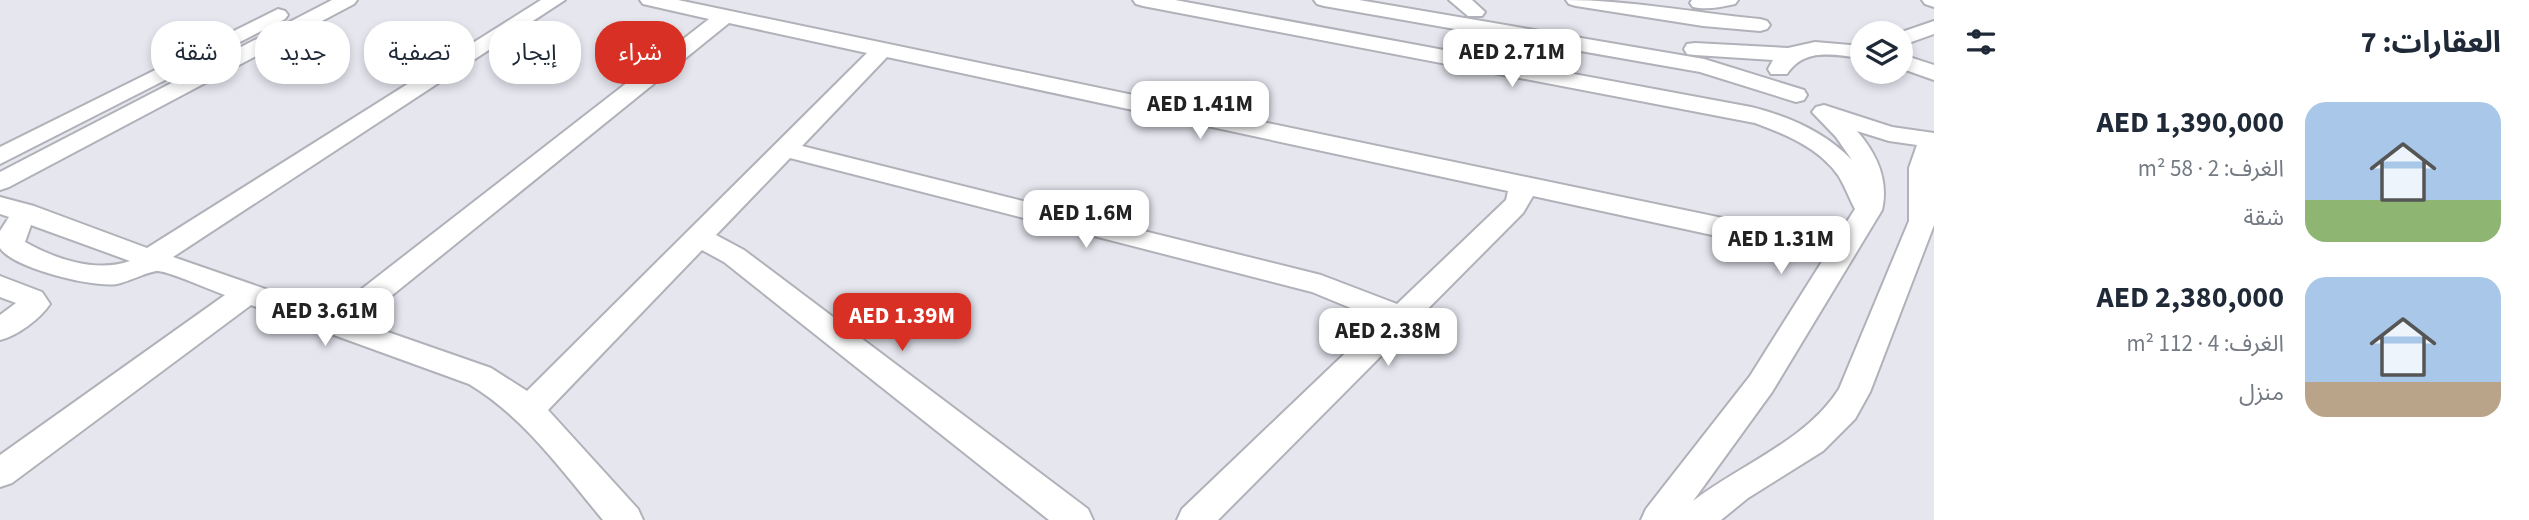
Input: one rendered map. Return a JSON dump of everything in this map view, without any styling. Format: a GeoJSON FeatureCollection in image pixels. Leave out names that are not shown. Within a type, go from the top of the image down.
{"type":"FeatureCollection","features":[{"type":"Feature","properties":{"kind":"street"},"geometry":{"type":"LineString","coordinates":[[241,42],[307,0]]}},
{"type":"Feature","properties":{"kind":"street"},"geometry":{"type":"LineString","coordinates":[[241,46],[347,0]]}},
{"type":"Feature","properties":{"kind":"street"},"geometry":{"type":"LineString","coordinates":[[8,189],[12,234],[10,244],[13,247],[79,274],[97,277],[117,275],[154,259],[555,0]]}},
{"type":"Feature","properties":{"kind":"street"},"geometry":{"type":"LineString","coordinates":[[650,0],[1760,236],[1799,243],[1849,243]]}},
{"type":"Feature","properties":{"kind":"street"},"geometry":{"type":"LineString","coordinates":[[1143,0],[1751,114],[1795,131],[1834,156],[1843,165],[1869,210]]}},
{"type":"Feature","properties":{"kind":"street"},"geometry":{"type":"LineString","coordinates":[[1324,0],[1467,6],[1678,47],[1744,54],[1789,55],[1812,49],[1850,49]]}},
{"type":"Feature","properties":{"kind":"street"},"geometry":{"type":"LineString","coordinates":[[1576,0],[1760,25]]}},
{"type":"Feature","properties":{"kind":"street"},"geometry":{"type":"LineString","coordinates":[[1698,1],[1728,0]]}},
{"type":"Feature","properties":{"kind":"street"},"geometry":{"type":"LineString","coordinates":[[1698,1],[1731,23]]}},
{"type":"Feature","properties":{"kind":"street"},"geometry":{"type":"LineString","coordinates":[[1248,19],[1401,3],[1704,66],[1796,95]]}},
{"type":"Feature","properties":{"kind":"street"},"geometry":{"type":"LineString","coordinates":[[335,325],[725,16]]}},
{"type":"Feature","properties":{"kind":"street"},"geometry":{"type":"LineString","coordinates":[[1913,35],[1934,27]]}},
{"type":"Feature","properties":{"kind":"street"},"geometry":{"type":"LineString","coordinates":[[528,410],[882,50]]}},
{"type":"Feature","properties":{"kind":"street"},"geometry":{"type":"LineString","coordinates":[[1695,520],[1736,488],[1811,442],[1829,427],[1854,392],[1922,221],[1926,203],[1921,166],[1924,154],[1934,140],[1878,131],[1824,112],[1796,95],[1787,86],[1779,71],[1779,65],[1789,55]]}},
{"type":"Feature","properties":{"kind":"street"},"geometry":{"type":"LineString","coordinates":[[1913,65],[1934,73]]}},
{"type":"Feature","properties":{"kind":"street"},"geometry":{"type":"LineString","coordinates":[[8,189],[175,84]]}},
{"type":"Feature","properties":{"kind":"street"},"geometry":{"type":"LineString","coordinates":[[1659,520],[1761,384],[1869,210],[1872,197],[1869,168],[1854,143],[1824,112]]}},
{"type":"Feature","properties":{"kind":"street"},"geometry":{"type":"LineString","coordinates":[[785,149],[1321,285],[1401,318]]}},
{"type":"Feature","properties":{"kind":"street"},"geometry":{"type":"LineString","coordinates":[[1195,520],[1514,207],[1519,201],[1521,187]]}},
{"type":"Feature","properties":{"kind":"street"},"geometry":{"type":"LineString","coordinates":[[8,189],[154,259],[480,376],[506,391],[528,410],[625,520]]}},
{"type":"Feature","properties":{"kind":"street"},"geometry":{"type":"LineString","coordinates":[[698,236],[734,256],[1075,520]]}},
{"type":"Feature","properties":{"kind":"street"},"geometry":{"type":"LineString","coordinates":[[1760,236],[1803,260],[1827,278]]}},
{"type":"Feature","properties":{"kind":"street"},"geometry":{"type":"LineString","coordinates":[[0,286],[32,299],[34,304],[0,330]]}},
{"type":"Feature","properties":{"kind":"street"},"geometry":{"type":"LineString","coordinates":[[0,474],[247,293]]}}]}
